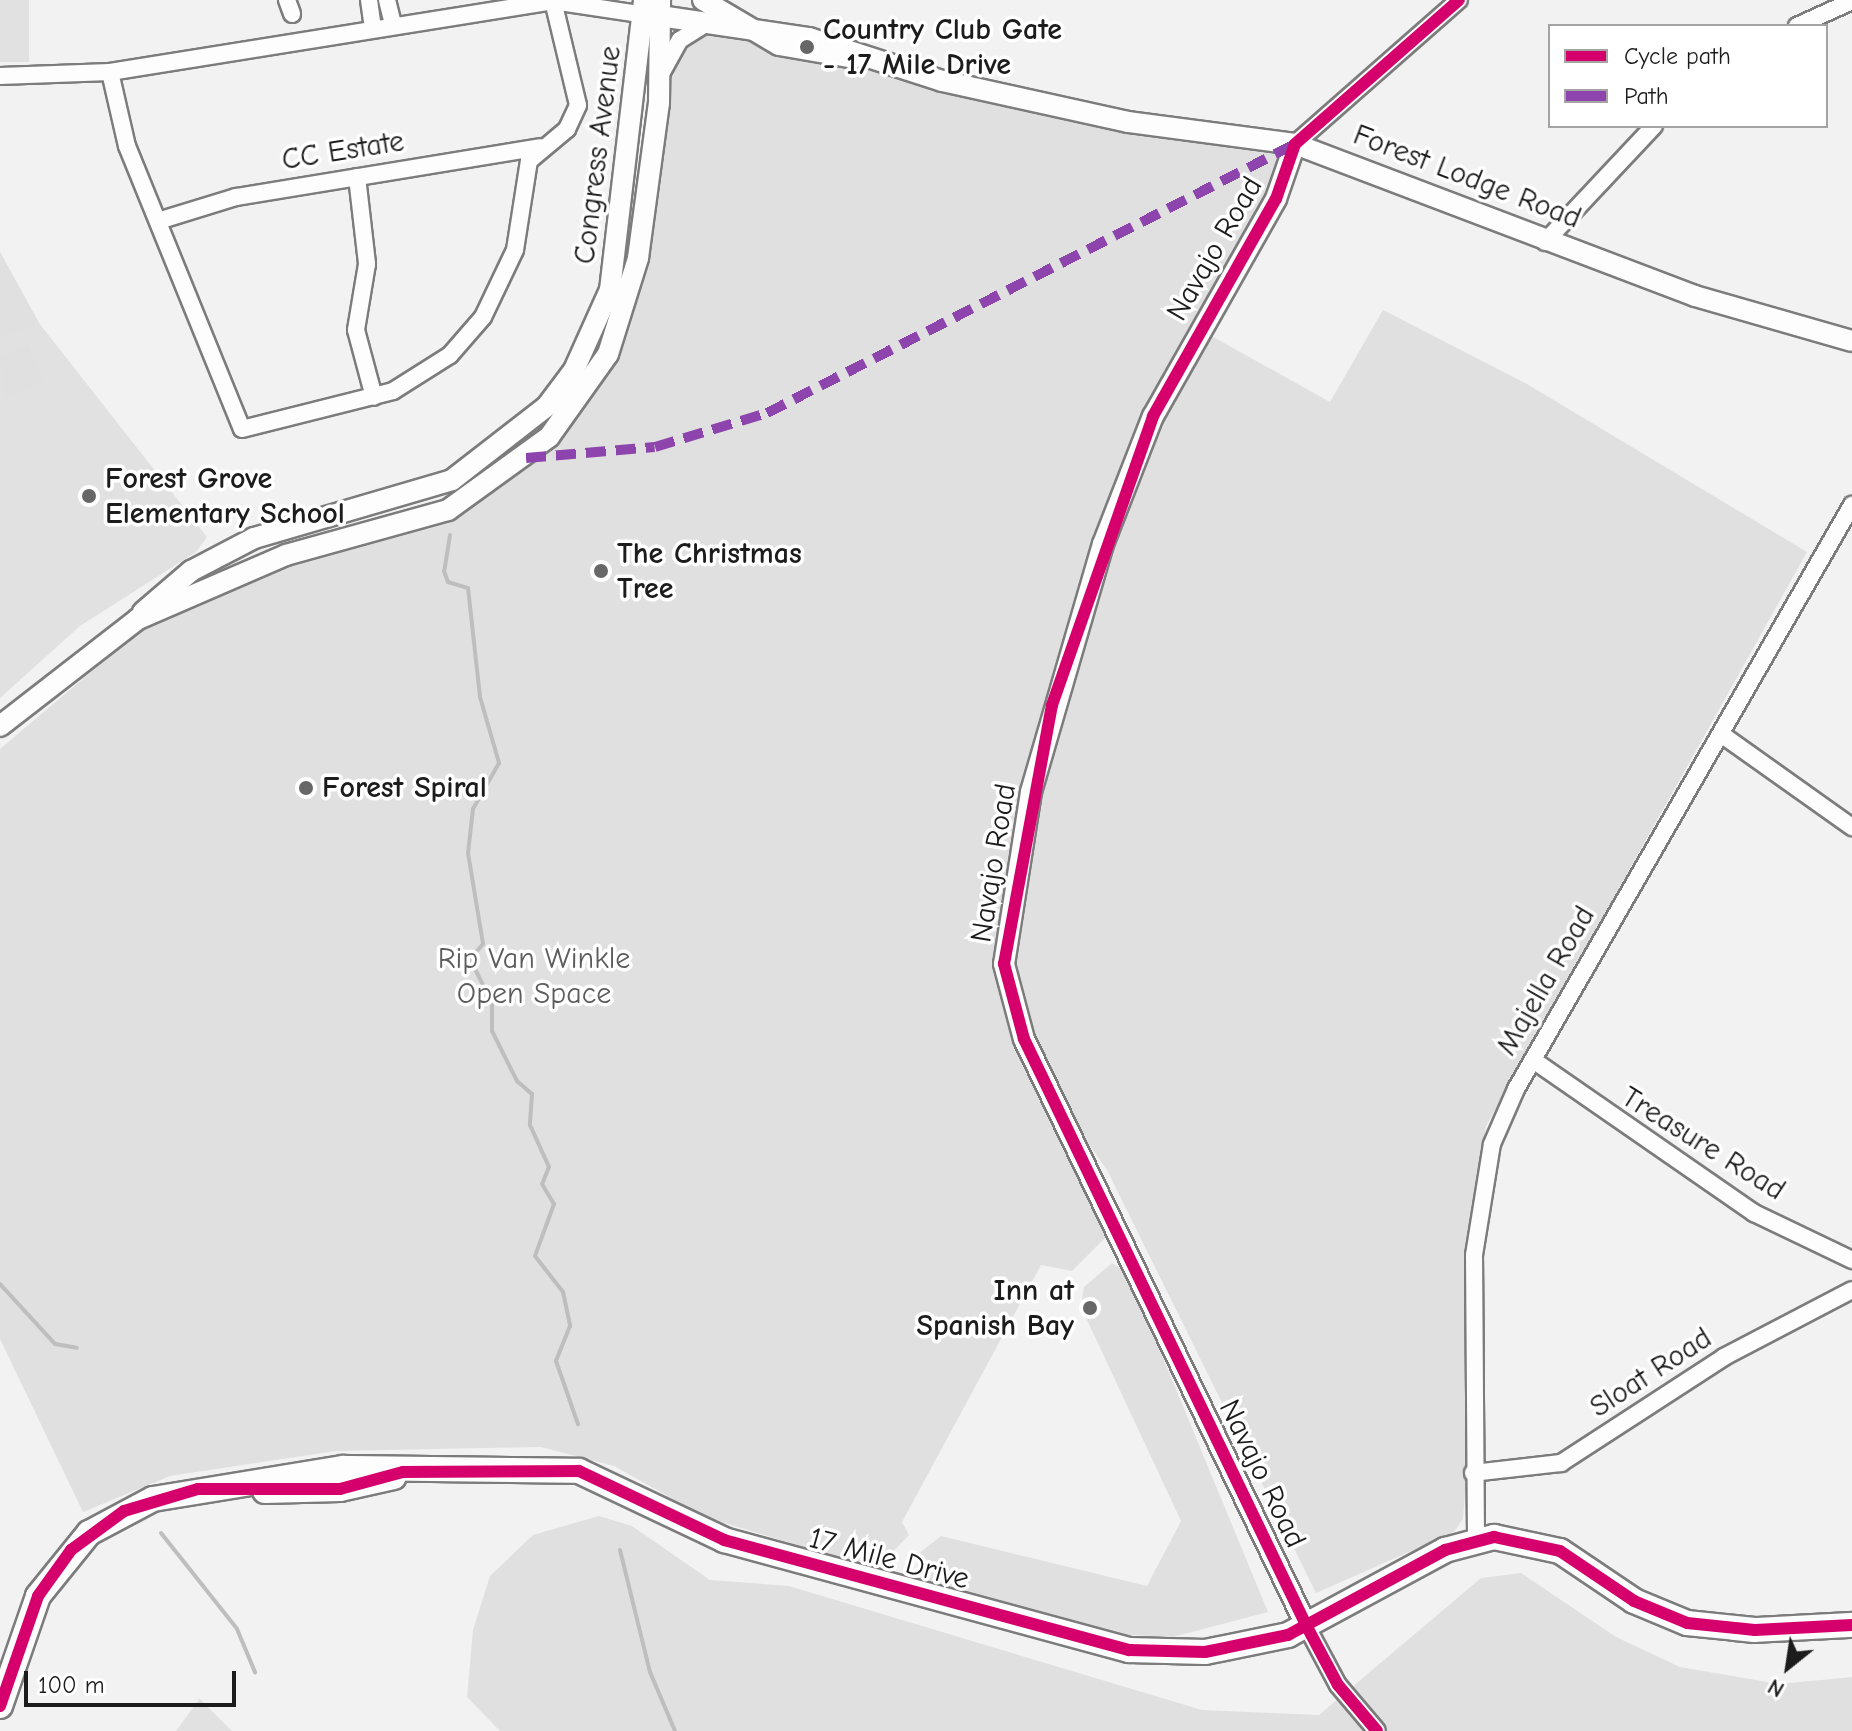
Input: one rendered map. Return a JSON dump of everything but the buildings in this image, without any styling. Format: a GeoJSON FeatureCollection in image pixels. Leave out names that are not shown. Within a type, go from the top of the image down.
{"type":"FeatureCollection","features":[{"type":"Feature","properties":{"kind":"main road","name":"17 Mile Drive"},"geometry":{"type":"LineString","coordinates":[[0,1706],[38,1596],[89,1533],[153,1499],[243,1486],[340,1489],[403,1472],[579,1471],[724,1540],[1129,1650],[1205,1652],[1307,1627],[1476,1539]]}},
{"type":"Feature","properties":{"kind":"main road"},"geometry":{"type":"LineString","coordinates":[[1476,1539],[1560,1551],[1634,1601],[1687,1623],[1755,1630],[1852,1625]]}},
{"type":"Feature","properties":{"kind":"street"},"geometry":{"type":"LineString","coordinates":[[369,0],[373,28]]}},
{"type":"Feature","properties":{"kind":"street"},"geometry":{"type":"LineString","coordinates":[[387,0],[393,24]]}},
{"type":"Feature","properties":{"kind":"street"},"geometry":{"type":"LineString","coordinates":[[703,0],[753,31]]}},
{"type":"Feature","properties":{"kind":"street"},"geometry":{"type":"LineString","coordinates":[[1295,144],[1459,0]]}},
{"type":"Feature","properties":{"kind":"street"},"geometry":{"type":"LineString","coordinates":[[110,72],[127,146],[242,429],[374,397],[430,370],[483,317],[515,250],[524,176],[540,147],[567,129],[578,105],[553,1]]}},
{"type":"Feature","properties":{"kind":"street","name":"Forest Lodge Road"},"geometry":{"type":"LineString","coordinates":[[0,76],[110,72],[393,24],[553,1],[652,8],[706,24],[809,38],[866,57],[1128,122],[1295,144],[1545,242],[1852,341]]}},
{"type":"Feature","properties":{"kind":"street"},"geometry":{"type":"LineString","coordinates":[[1801,24],[1852,1]]}},
{"type":"Feature","properties":{"kind":"street","name":"Congress Avenue"},"geometry":{"type":"LineString","coordinates":[[138,619],[286,555],[448,510],[543,443],[614,341],[638,258],[660,81],[652,8]]}},
{"type":"Feature","properties":{"kind":"street","name":"Congress Avenue"},"geometry":{"type":"LineString","coordinates":[[0,726],[138,619],[191,571],[254,538],[452,480],[547,406],[574,370],[610,290],[652,8]]}},
{"type":"Feature","properties":{"kind":"street"},"geometry":{"type":"LineString","coordinates":[[660,81],[670,51],[706,24]]}},
{"type":"Feature","properties":{"kind":"street"},"geometry":{"type":"LineString","coordinates":[[1545,242],[1652,128]]}},
{"type":"Feature","properties":{"kind":"street","name":"Navajo Road"},"geometry":{"type":"LineString","coordinates":[[1295,144],[1276,199],[1153,416],[1103,544],[1031,792],[1004,964],[1024,1039],[1307,1627]]}},
{"type":"Feature","properties":{"kind":"street","name":"CC Estate"},"geometry":{"type":"LineString","coordinates":[[158,221],[236,197],[540,147]]}},
{"type":"Feature","properties":{"kind":"street"},"geometry":{"type":"LineString","coordinates":[[357,177],[367,264],[356,330],[374,397]]}},
{"type":"Feature","properties":{"kind":"street","name":"Majella Road"},"geometry":{"type":"LineString","coordinates":[[1476,1539],[1473,1473],[1477,1219],[1492,1144],[1533,1060],[1852,505]]}},
{"type":"Feature","properties":{"kind":"street"},"geometry":{"type":"LineString","coordinates":[[1721,734],[1852,827]]}},
{"type":"Feature","properties":{"kind":"street","name":"Treasure Road"},"geometry":{"type":"LineString","coordinates":[[1533,1060],[1754,1213],[1852,1260]]}},
{"type":"Feature","properties":{"kind":"street","name":"Sloat Road"},"geometry":{"type":"LineString","coordinates":[[1473,1473],[1561,1463],[1724,1357],[1852,1290]]}},
{"type":"Feature","properties":{"kind":"street"},"geometry":{"type":"LineString","coordinates":[[1307,1627],[1338,1685],[1377,1731]]}},
{"type":"Feature","properties":{"kind":"shaded area"},"geometry":{"type":"Polygon","coordinates":[[[0,0],[29,0],[29,62],[0,62],[0,0]]]}},
{"type":"Feature","properties":{"kind":"shaded area","name":"Forest Grove Elementary School"},"geometry":{"type":"Polygon","coordinates":[[[0,252],[39,323],[207,537],[196,552],[80,626],[0,698],[0,252]]]}},
{"type":"Feature","properties":{"kind":"shaded area"},"geometry":{"type":"Polygon","coordinates":[[[200,1699],[232,1731],[176,1731],[200,1699]]]}},
{"type":"Feature","properties":{"kind":"green space","name":"Rip Van Winkle Open Space"},"geometry":{"type":"Polygon","coordinates":[[[695,28],[1295,144],[1199,329],[1330,402],[1383,310],[1527,384],[1807,552],[1486,1126],[1467,1240],[1469,1440],[1463,1519],[1454,1532],[1316,1593],[1107,1170],[1046,1083],[1107,1236],[1072,1271],[1041,1265],[902,1522],[909,1535],[876,1569],[705,1517],[614,1466],[541,1447],[336,1451],[170,1476],[83,1512],[0,1339],[0,749],[143,628],[180,606],[231,580],[427,518],[512,468],[614,341],[660,81],[695,28]]]}},
{"type":"Feature","properties":{"kind":"green space"},"geometry":{"type":"Polygon","coordinates":[[[0,252],[39,323],[0,339],[0,252]]]}},
{"type":"Feature","properties":{"kind":"green space"},"geometry":{"type":"Polygon","coordinates":[[[28,345],[44,382],[5,398],[0,357],[28,345]]]}},
{"type":"Feature","properties":{"kind":"green space"},"geometry":{"type":"Polygon","coordinates":[[[1112,1263],[1128,1273],[1268,1612],[1173,1637],[1113,1634],[917,1577],[917,1555],[941,1536],[1147,1586],[1181,1521],[1081,1307],[1084,1287],[1112,1263]]]}},
{"type":"Feature","properties":{"kind":"green space"},"geometry":{"type":"Polygon","coordinates":[[[599,1516],[632,1526],[710,1580],[789,1586],[1202,1710],[1319,1715],[1481,1578],[1521,1573],[1616,1637],[1680,1667],[1779,1684],[1852,1677],[1852,1731],[500,1731],[467,1697],[473,1630],[490,1576],[533,1535],[599,1516]]]}},
{"type":"Feature","properties":{"kind":"waterway"},"geometry":{"type":"LineString","coordinates":[[450,535],[444,571],[448,582],[468,588],[480,697],[499,763],[473,809],[468,853],[483,944],[470,959],[492,1003],[492,1031],[517,1081],[532,1094],[530,1125],[549,1167],[542,1184],[554,1204],[535,1256],[563,1292],[570,1326],[556,1361],[578,1424]]}},
{"type":"Feature","properties":{"kind":"waterway"},"geometry":{"type":"LineString","coordinates":[[0,1284],[55,1344],[77,1348]]}},
{"type":"Feature","properties":{"kind":"waterway"},"geometry":{"type":"LineString","coordinates":[[161,1533],[237,1629],[255,1672]]}},
{"type":"Feature","properties":{"kind":"waterway"},"geometry":{"type":"LineString","coordinates":[[620,1550],[650,1672],[675,1731]]}},
{"type":"Feature","properties":{"kind":"marked path"},"geometry":{"type":"LineString","coordinates":[[526,458],[655,447],[767,413],[1295,144]]}},
{"type":"Feature","properties":{"kind":"cycle path"},"geometry":{"type":"LineString","coordinates":[[1377,1731],[1338,1685],[1307,1627],[1024,1039],[1004,964],[1052,705],[1153,416],[1276,199],[1295,144],[1459,0]]}},
{"type":"Feature","properties":{"kind":"cycle path"},"geometry":{"type":"LineString","coordinates":[[0,1706],[38,1596],[71,1550],[124,1511],[198,1489],[340,1489],[403,1472],[579,1471],[724,1540],[1129,1650],[1205,1652],[1288,1635],[1445,1550],[1494,1537],[1560,1551],[1634,1601],[1687,1623],[1755,1630],[1852,1625]]}},
{"type":"Feature","properties":{"kind":"place","name":"Country Club Gate - 17 Mile Drive"},"geometry":{"type":"Point","coordinates":[807,47]}},
{"type":"Feature","properties":{"kind":"place","name":"Forest Grove Elementary School"},"geometry":{"type":"Point","coordinates":[89,496]}},
{"type":"Feature","properties":{"kind":"place","name":"The Christmas Tree"},"geometry":{"type":"Point","coordinates":[601,571]}},
{"type":"Feature","properties":{"kind":"place","name":"Forest Spiral"},"geometry":{"type":"Point","coordinates":[306,788]}},
{"type":"Feature","properties":{"kind":"place","name":"Inn at Spanish Bay"},"geometry":{"type":"Point","coordinates":[1090,1308]}}]}
